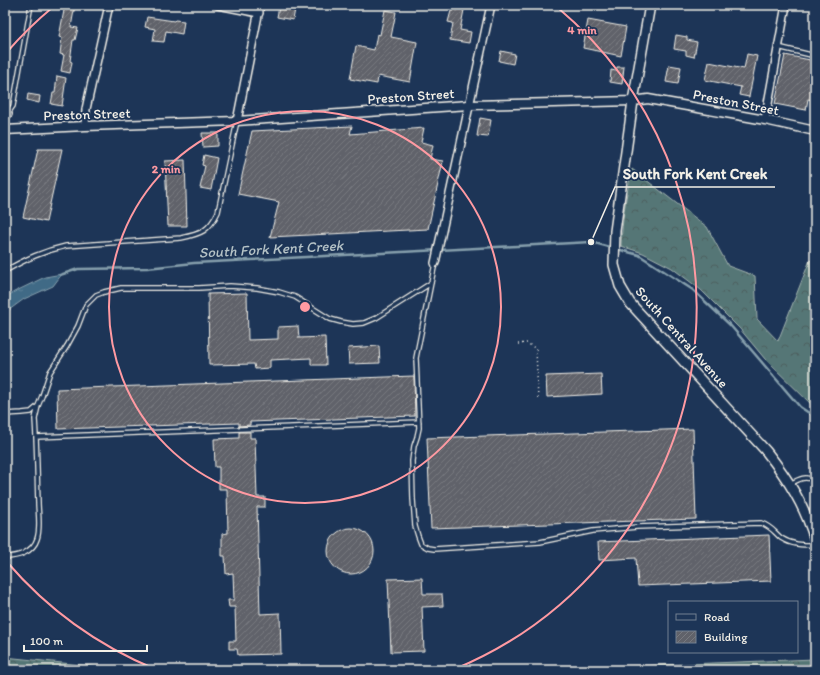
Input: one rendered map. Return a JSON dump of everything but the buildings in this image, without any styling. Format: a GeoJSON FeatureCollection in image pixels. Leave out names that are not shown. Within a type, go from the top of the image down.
{"type":"FeatureCollection","features":[{"type":"Feature","properties":{"kind":"main road","name":"South Central Avenue"},"geometry":{"type":"LineString","coordinates":[[650,5],[633,101],[615,231],[614,265],[620,286],[630,303],[766,451],[796,494],[810,524],[815,540]]}},
{"type":"Feature","properties":{"kind":"street"},"geometry":{"type":"LineString","coordinates":[[85,126],[86,109],[109,5]]}},
{"type":"Feature","properties":{"kind":"street"},"geometry":{"type":"LineString","coordinates":[[218,5],[259,13]]}},
{"type":"Feature","properties":{"kind":"street"},"geometry":{"type":"LineString","coordinates":[[237,121],[260,5]]}},
{"type":"Feature","properties":{"kind":"street"},"geometry":{"type":"LineString","coordinates":[[435,263],[491,5]]}},
{"type":"Feature","properties":{"kind":"street"},"geometry":{"type":"LineString","coordinates":[[765,120],[786,5]]}},
{"type":"Feature","properties":{"kind":"street","name":"Preston Street"},"geometry":{"type":"LineString","coordinates":[[5,130],[237,121],[469,105],[633,101],[648,99],[765,120],[815,131]]}},
{"type":"Feature","properties":{"kind":"lane"},"geometry":{"type":"LineString","coordinates":[[6,114],[13,106],[32,5]]}},
{"type":"Feature","properties":{"kind":"lane"},"geometry":{"type":"LineString","coordinates":[[778,47],[815,56]]}},
{"type":"Feature","properties":{"kind":"lane"},"geometry":{"type":"LineString","coordinates":[[5,271],[29,258],[66,246],[181,238],[194,236],[204,231],[213,223],[218,212],[237,121]]}},
{"type":"Feature","properties":{"kind":"lane"},"geometry":{"type":"LineString","coordinates":[[435,263],[416,358],[419,422],[417,437],[412,454],[413,499],[415,526],[421,544],[428,548],[434,549],[540,542],[593,531],[637,526],[761,523],[769,526],[790,543],[797,545],[815,545]]}},
{"type":"Feature","properties":{"kind":"lane"},"geometry":{"type":"LineString","coordinates":[[5,557],[21,555],[34,545],[37,539],[39,531],[35,419],[38,406],[50,372],[78,326],[86,305],[96,295],[121,288],[199,288],[230,286],[257,288],[295,297],[330,319],[353,324],[364,323],[376,318],[431,283]]}},
{"type":"Feature","properties":{"kind":"lane"},"geometry":{"type":"LineString","coordinates":[[5,414],[31,412],[38,406]]}},
{"type":"Feature","properties":{"kind":"lane"},"geometry":{"type":"LineString","coordinates":[[36,437],[419,422]]}},
{"type":"Feature","properties":{"kind":"lane"},"geometry":{"type":"LineString","coordinates":[[790,484],[801,478],[810,478],[815,481]]}},
{"type":"Feature","properties":{"kind":"path"},"geometry":{"type":"LineString","coordinates":[[518,344],[527,343],[536,349],[538,401]]}},
{"type":"Feature","properties":{"kind":"green space"},"geometry":{"type":"Polygon","coordinates":[[[632,169],[707,227],[728,266],[755,276],[757,319],[778,341],[810,260],[815,264],[815,408],[765,359],[740,329],[701,290],[672,268],[643,253],[621,246],[622,227],[632,169]]]}},
{"type":"Feature","properties":{"kind":"green space"},"geometry":{"type":"Polygon","coordinates":[[[5,657],[129,670],[5,670],[5,657]]]}},
{"type":"Feature","properties":{"kind":"green space"},"geometry":{"type":"Polygon","coordinates":[[[815,659],[815,670],[535,670],[815,659]]]}},
{"type":"Feature","properties":{"kind":"water"},"geometry":{"type":"Polygon","coordinates":[[[62,274],[53,286],[24,299],[5,313],[5,298],[45,277],[62,274]]]}},
{"type":"Feature","properties":{"kind":"waterway","name":"South Fork Kent Creek"},"geometry":{"type":"LineString","coordinates":[[60,275],[78,269],[147,268],[194,263],[591,242],[613,248]]}},
{"type":"Feature","properties":{"kind":"waterway","name":"South Fork Kent Creek"},"geometry":{"type":"LineString","coordinates":[[617,249],[639,255],[693,290],[730,325],[800,407],[815,417]]}},
{"type":"Feature","properties":{"kind":"place","name":"South Fork Kent Creek"},"geometry":{"type":"Point","coordinates":[591,242]}}]}
